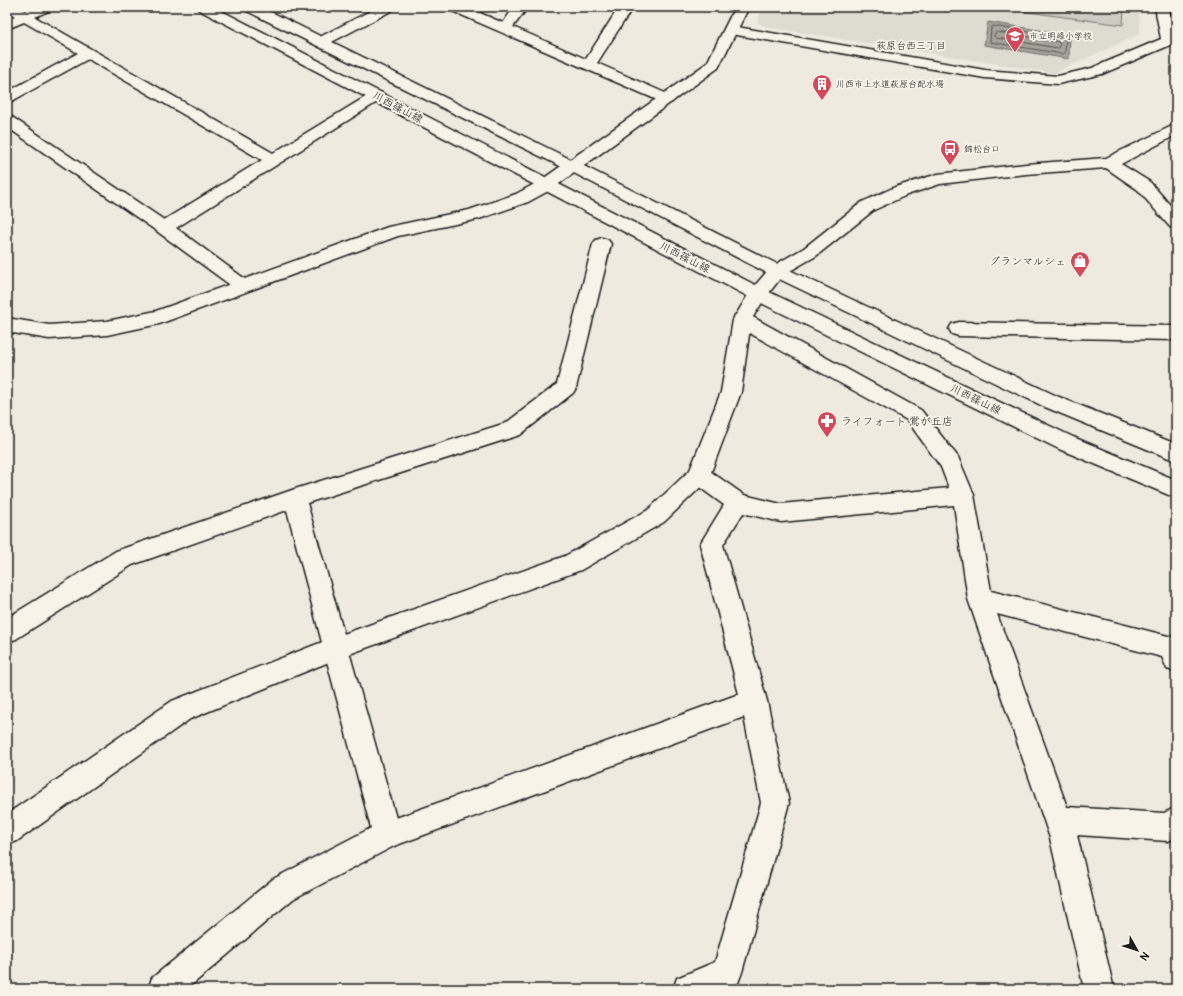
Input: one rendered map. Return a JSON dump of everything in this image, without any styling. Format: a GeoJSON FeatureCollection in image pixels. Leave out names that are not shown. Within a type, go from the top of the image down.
{"type":"FeatureCollection","features":[{"type":"Feature","properties":{"kind":"street"},"geometry":{"type":"LineString","coordinates":[[8,7],[273,160]]}},
{"type":"Feature","properties":{"kind":"street"},"geometry":{"type":"LineString","coordinates":[[7,25],[46,7]]}},
{"type":"Feature","properties":{"kind":"street","name":"川西篠山線"},"geometry":{"type":"LineString","coordinates":[[204,7],[758,294],[1066,443],[1176,489]]}},
{"type":"Feature","properties":{"kind":"street"},"geometry":{"type":"LineString","coordinates":[[250,7],[572,166],[776,271],[1052,402],[1176,453]]}},
{"type":"Feature","properties":{"kind":"street"},"geometry":{"type":"LineString","coordinates":[[321,42],[388,7]]}},
{"type":"Feature","properties":{"kind":"street"},"geometry":{"type":"LineString","coordinates":[[455,7],[667,99]]}},
{"type":"Feature","properties":{"kind":"street"},"geometry":{"type":"LineString","coordinates":[[506,28],[521,7]]}},
{"type":"Feature","properties":{"kind":"street"},"geometry":{"type":"LineString","coordinates":[[589,65],[626,7]]}},
{"type":"Feature","properties":{"kind":"street"},"geometry":{"type":"LineString","coordinates":[[7,325],[49,332],[107,328],[159,317],[394,231],[472,215],[522,198],[546,185],[667,99],[713,64],[742,7]]}},
{"type":"Feature","properties":{"kind":"street"},"geometry":{"type":"LineString","coordinates":[[731,30],[985,74],[1058,80],[1097,71],[1172,39],[1162,7]]}},
{"type":"Feature","properties":{"kind":"street"},"geometry":{"type":"LineString","coordinates":[[7,98],[89,53]]}},
{"type":"Feature","properties":{"kind":"street"},"geometry":{"type":"LineString","coordinates":[[164,228],[377,96]]}},
{"type":"Feature","properties":{"kind":"street"},"geometry":{"type":"LineString","coordinates":[[7,120],[164,228],[243,286]]}},
{"type":"Feature","properties":{"kind":"street"},"geometry":{"type":"LineString","coordinates":[[7,831],[181,710],[335,648],[573,563],[656,516],[699,475],[731,392],[742,320],[758,294],[776,271],[810,252],[868,206],[901,190],[938,179],[1026,169],[1109,163],[1126,156],[1176,129]]}},
{"type":"Feature","properties":{"kind":"street"},"geometry":{"type":"LineString","coordinates":[[1109,163],[1144,186],[1176,223]]}},
{"type":"Feature","properties":{"kind":"street"},"geometry":{"type":"LineString","coordinates":[[7,631],[124,558],[295,498],[513,429],[566,388],[602,244]]}},
{"type":"Feature","properties":{"kind":"street"},"geometry":{"type":"LineString","coordinates":[[742,320],[914,414],[950,463],[963,495],[980,599],[1064,838],[1099,989]]}},
{"type":"Feature","properties":{"kind":"street"},"geometry":{"type":"LineString","coordinates":[[959,329],[1176,333]]}},
{"type":"Feature","properties":{"kind":"street"},"geometry":{"type":"LineString","coordinates":[[699,475],[738,503],[781,513],[963,495]]}},
{"type":"Feature","properties":{"kind":"street"},"geometry":{"type":"LineString","coordinates":[[295,498],[387,836]]}},
{"type":"Feature","properties":{"kind":"street"},"geometry":{"type":"LineString","coordinates":[[688,989],[728,972],[775,803],[754,700],[711,544],[738,503]]}},
{"type":"Feature","properties":{"kind":"street"},"geometry":{"type":"LineString","coordinates":[[980,599],[1172,648],[1176,661]]}},
{"type":"Feature","properties":{"kind":"street"},"geometry":{"type":"LineString","coordinates":[[163,989],[283,889],[387,836],[754,700]]}},
{"type":"Feature","properties":{"kind":"street"},"geometry":{"type":"LineString","coordinates":[[1058,820],[1168,827],[1176,821]]}},
{"type":"Feature","properties":{"kind":"shaded area","name":"市立明峰小学校"},"geometry":{"type":"Polygon","coordinates":[[[763,7],[1139,7],[1140,34],[1054,73],[767,27],[757,22],[763,7]]]}},
{"type":"Feature","properties":{"kind":"shaded area"},"geometry":{"type":"Polygon","coordinates":[[[991,7],[1124,7],[1123,25],[991,7]]]}},
{"type":"Feature","properties":{"kind":"water"},"geometry":{"type":"Polygon","coordinates":[[[988,22],[1070,35],[1069,59],[984,45],[988,22]]]}},
{"type":"Feature","properties":{"kind":"place","name":"市立明峰小学校"},"geometry":{"type":"Point","coordinates":[1015,53]}},
{"type":"Feature","properties":{"kind":"place","name":"川西市上水道萩原台配水場"},"geometry":{"type":"Point","coordinates":[822,101]}},
{"type":"Feature","properties":{"kind":"place","name":"錦松台口"},"geometry":{"type":"Point","coordinates":[950,166]}},
{"type":"Feature","properties":{"kind":"place","name":"グランマルシェ"},"geometry":{"type":"Point","coordinates":[1080,278]}},
{"type":"Feature","properties":{"kind":"place","name":"ライフォート 鴬が丘店"},"geometry":{"type":"Point","coordinates":[827,438]}},
{"type":"Feature","properties":{"kind":"district","name":"萩原台西三丁目"},"geometry":{"type":"Point","coordinates":[911,45]}}]}
